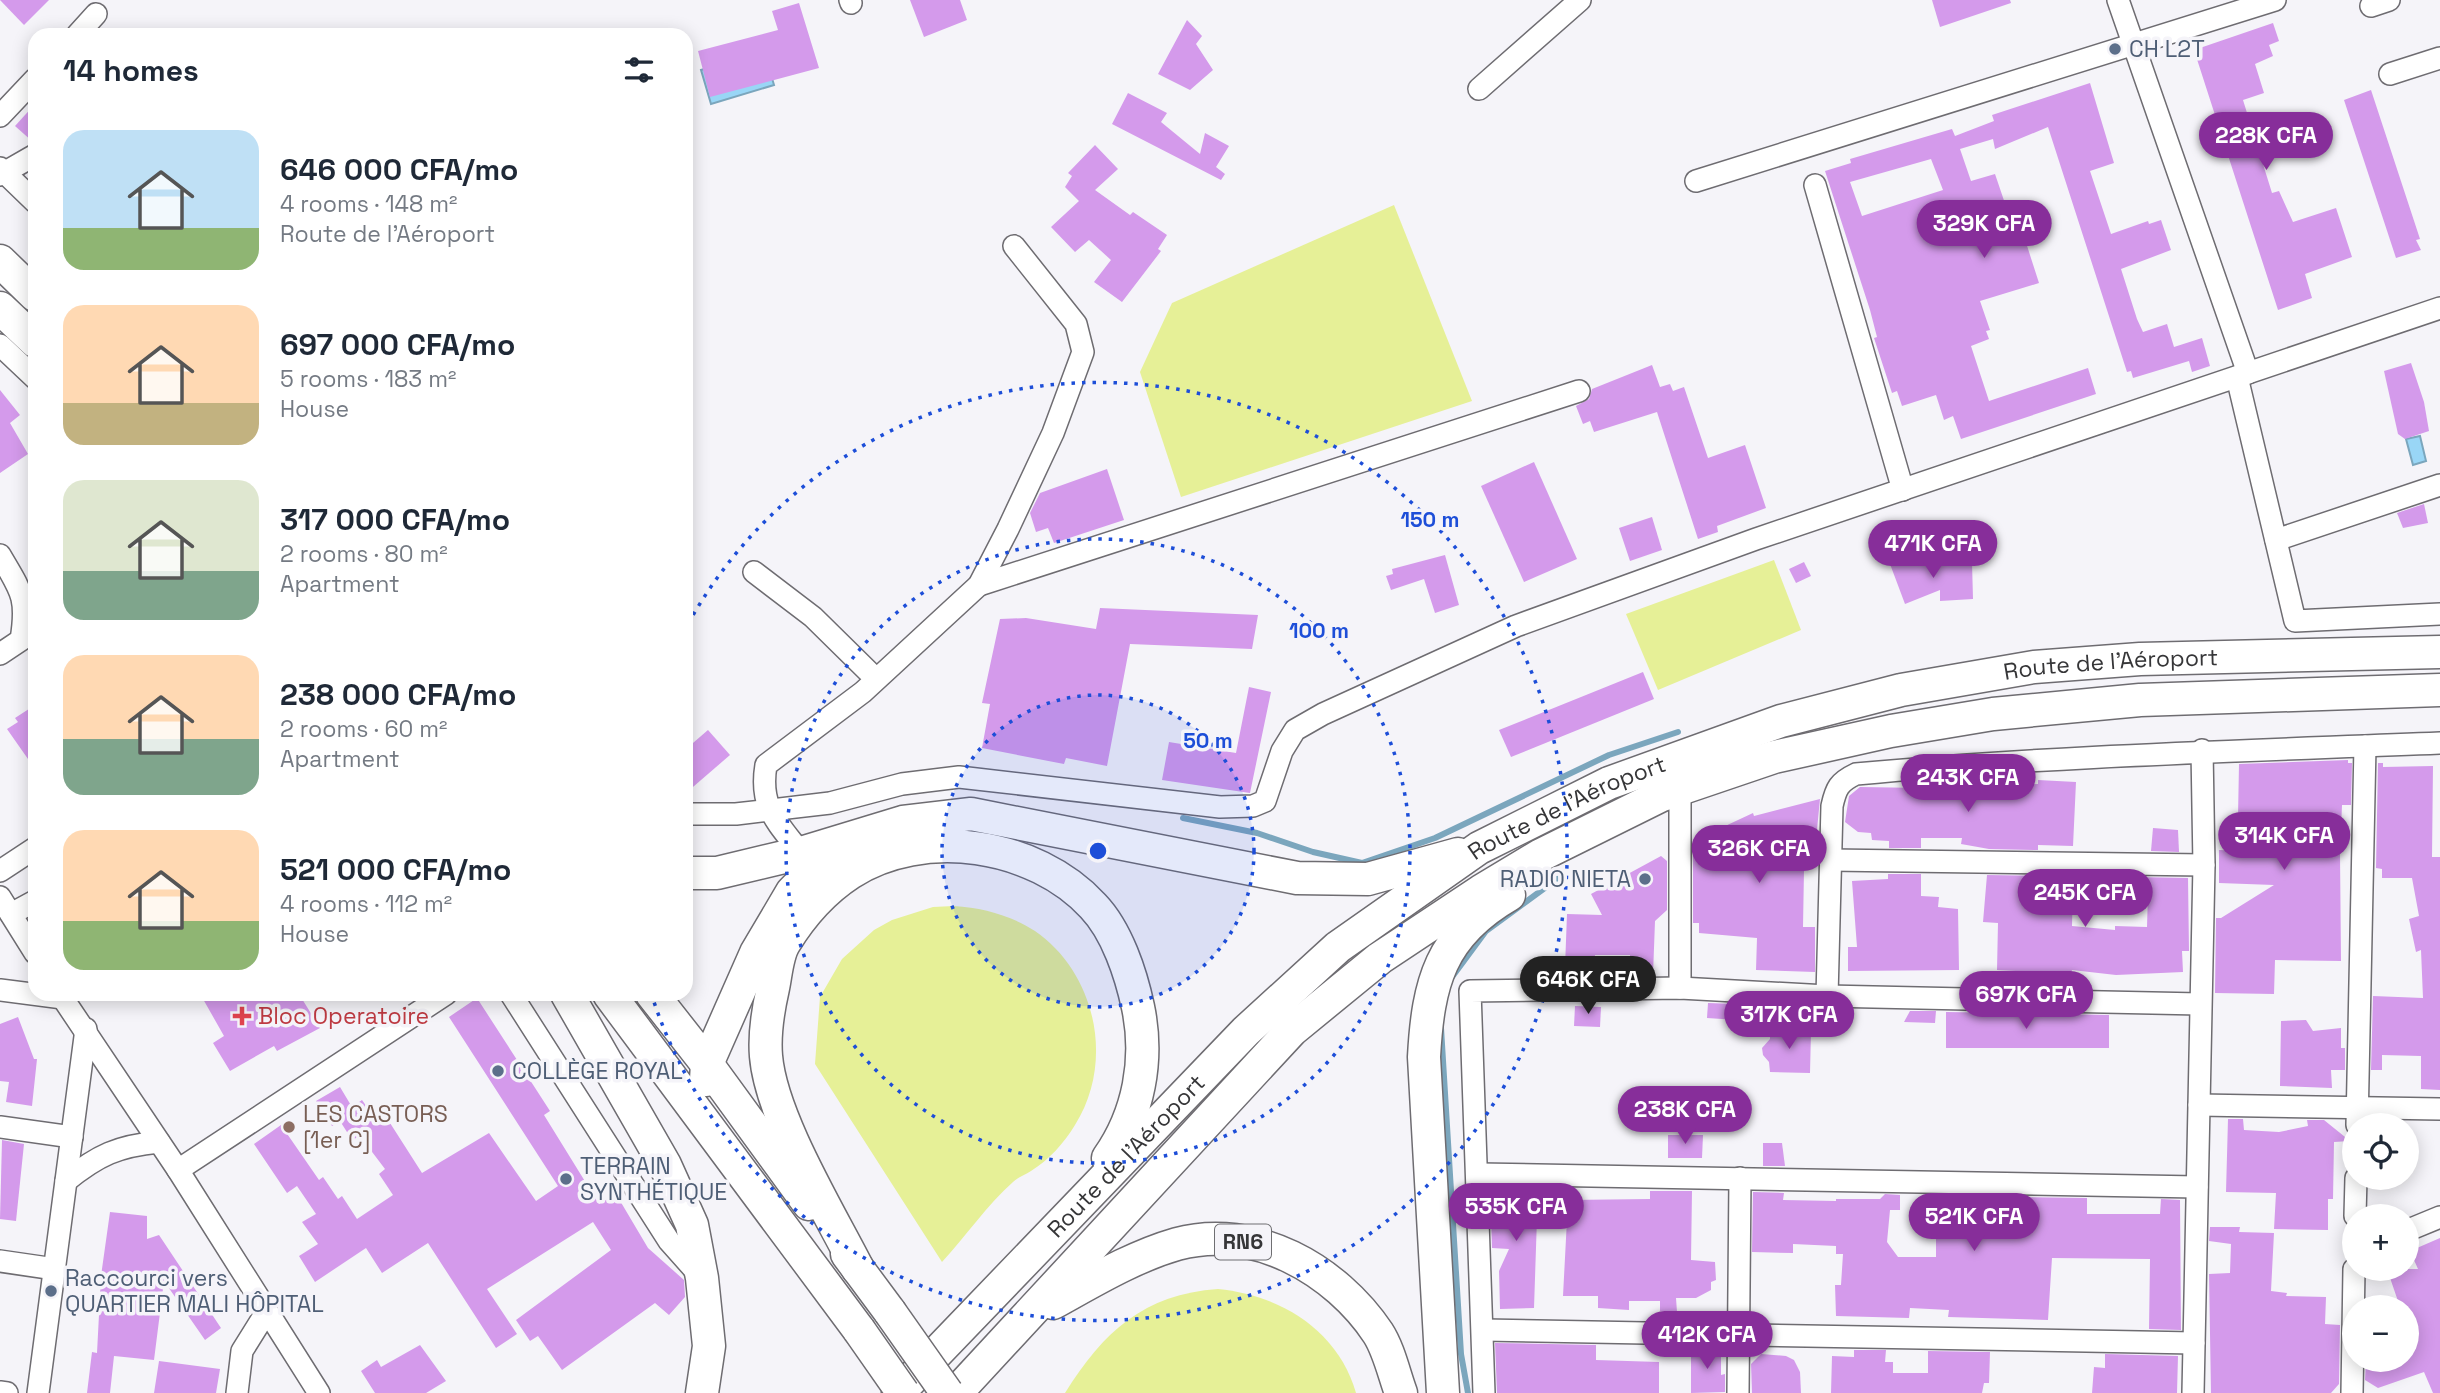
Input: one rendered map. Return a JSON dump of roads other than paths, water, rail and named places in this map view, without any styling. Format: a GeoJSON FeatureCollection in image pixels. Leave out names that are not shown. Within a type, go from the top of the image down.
{"type":"FeatureCollection","features":[{"type":"Feature","properties":{"kind":"highway"},"geometry":{"type":"LineString","coordinates":[[0,261],[28,288]]}},
{"type":"Feature","properties":{"kind":"highway"},"geometry":{"type":"LineString","coordinates":[[0,308],[28,334]]}},
{"type":"Feature","properties":{"kind":"highway","name":"Route de l'Aéroport"},"geometry":{"type":"LineString","coordinates":[[898,1393],[1246,1031],[1338,947],[1479,848],[1609,783],[1781,721],[1901,690],[2034,667],[2140,659],[2440,652]]}},
{"type":"Feature","properties":{"kind":"highway","name":"Route de l'Aéroport"},"geometry":{"type":"LineString","coordinates":[[956,1393],[1292,1030],[1380,958],[1481,891],[1541,855],[1671,793],[1774,757],[1891,731],[1993,713],[2140,699],[2440,690]]}},
{"type":"Feature","properties":{"kind":"highway"},"geometry":{"type":"LineString","coordinates":[[1443,1393],[1424,1058],[1426,1007],[1438,967],[1461,933],[1504,898],[1577,856],[1671,793]]}},
{"type":"Feature","properties":{"kind":"highway"},"geometry":{"type":"LineString","coordinates":[[693,873],[717,873],[801,853],[903,822],[971,814],[1297,878],[1368,879],[1479,848]]}},
{"type":"Feature","properties":{"kind":"highway"},"geometry":{"type":"LineString","coordinates":[[703,1116],[707,1064],[756,953],[792,892],[841,842]]}},
{"type":"Feature","properties":{"kind":"highway"},"geometry":{"type":"LineString","coordinates":[[858,1269],[791,1138],[766,1058],[766,1018],[783,944],[818,899],[851,872],[896,853],[950,845],[1006,853],[1056,875],[1094,907],[1119,950],[1135,990],[1144,1035],[1140,1085],[1121,1138],[1066,1216]]}},
{"type":"Feature","properties":{"kind":"highway"},"geometry":{"type":"LineString","coordinates":[[571,1001],[665,1165],[692,1225],[702,1278],[709,1346],[702,1393]]}},
{"type":"Feature","properties":{"kind":"highway"},"geometry":{"type":"LineString","coordinates":[[614,1001],[703,1116],[903,1393]]}},
{"type":"Feature","properties":{"kind":"highway"},"geometry":{"type":"LineString","coordinates":[[658,1001],[707,1064],[764,1146],[890,1312],[947,1393]]}},
{"type":"Feature","properties":{"kind":"highway","name":"RN6"},"geometry":{"type":"LineString","coordinates":[[1030,1316],[1130,1260],[1180,1244],[1228,1238],[1289,1255],[1340,1286],[1379,1335],[1401,1393]]}},
{"type":"Feature","properties":{"kind":"street"},"geometry":{"type":"LineString","coordinates":[[1479,89],[1580,0]]}},
{"type":"Feature","properties":{"kind":"street"},"geometry":{"type":"LineString","coordinates":[[2118,0],[2242,375],[2295,621],[2440,614]]}},
{"type":"Feature","properties":{"kind":"street"},"geometry":{"type":"LineString","coordinates":[[1696,181],[2275,0]]}},
{"type":"Feature","properties":{"kind":"street"},"geometry":{"type":"LineString","coordinates":[[83,28],[96,14]]}},
{"type":"Feature","properties":{"kind":"street"},"geometry":{"type":"LineString","coordinates":[[2390,74],[2440,58]]}},
{"type":"Feature","properties":{"kind":"street"},"geometry":{"type":"LineString","coordinates":[[0,116],[28,86]]}},
{"type":"Feature","properties":{"kind":"street"},"geometry":{"type":"LineString","coordinates":[[28,158],[1,172],[28,196]]}},
{"type":"Feature","properties":{"kind":"street"},"geometry":{"type":"LineString","coordinates":[[1815,185],[1902,490]]}},
{"type":"Feature","properties":{"kind":"street"},"geometry":{"type":"LineString","coordinates":[[801,853],[768,810],[762,788],[766,765],[863,692],[979,585],[1053,433],[1083,352],[1076,324],[1014,246]]}},
{"type":"Feature","properties":{"kind":"street"},"geometry":{"type":"LineString","coordinates":[[693,814],[768,810],[830,803],[902,784],[959,777],[1220,807],[1252,806],[1265,801],[1282,751],[1295,730],[1324,714],[1516,626],[1902,490],[2440,308]]}},
{"type":"Feature","properties":{"kind":"street"},"geometry":{"type":"LineString","coordinates":[[0,345],[28,371]]}},
{"type":"Feature","properties":{"kind":"street"},"geometry":{"type":"LineString","coordinates":[[979,585],[1579,391]]}},
{"type":"Feature","properties":{"kind":"street"},"geometry":{"type":"LineString","coordinates":[[2276,540],[2440,485]]}},
{"type":"Feature","properties":{"kind":"street"},"geometry":{"type":"LineString","coordinates":[[0,555],[24,596],[24,618],[21,640],[0,654]]}},
{"type":"Feature","properties":{"kind":"street"},"geometry":{"type":"LineString","coordinates":[[754,572],[813,617],[876,678]]}},
{"type":"Feature","properties":{"kind":"street"},"geometry":{"type":"LineString","coordinates":[[1827,996],[1830,860],[1836,788],[1843,780],[1856,774],[2202,750],[2440,743]]}},
{"type":"Feature","properties":{"kind":"street"},"geometry":{"type":"LineString","coordinates":[[2357,1113],[2365,746]]}},
{"type":"Feature","properties":{"kind":"street"},"geometry":{"type":"LineString","coordinates":[[2193,1393],[2204,865],[2202,750]]}},
{"type":"Feature","properties":{"kind":"street"},"geometry":{"type":"LineString","coordinates":[[1671,793],[1680,988]]}},
{"type":"Feature","properties":{"kind":"street"},"geometry":{"type":"LineString","coordinates":[[0,871],[28,853]]}},
{"type":"Feature","properties":{"kind":"street"},"geometry":{"type":"LineString","coordinates":[[1830,860],[2204,865]]}},
{"type":"Feature","properties":{"kind":"street"},"geometry":{"type":"LineString","coordinates":[[28,902],[6,905],[28,941]]}},
{"type":"Feature","properties":{"kind":"street"},"geometry":{"type":"LineString","coordinates":[[1484,1393],[1479,1174],[1470,991],[1680,988],[1827,996],[2200,1004]]}},
{"type":"Feature","properties":{"kind":"street"},"geometry":{"type":"LineString","coordinates":[[0,990],[28,993]]}},
{"type":"Feature","properties":{"kind":"street"},"geometry":{"type":"LineString","coordinates":[[66,1001],[178,1170],[319,1393]]}},
{"type":"Feature","properties":{"kind":"street"},"geometry":{"type":"LineString","coordinates":[[178,1170],[435,1001]]}},
{"type":"Feature","properties":{"kind":"street"},"geometry":{"type":"LineString","coordinates":[[515,1001],[669,1241],[702,1278]]}},
{"type":"Feature","properties":{"kind":"street"},"geometry":{"type":"LineString","coordinates":[[38,1393],[86,1029]]}},
{"type":"Feature","properties":{"kind":"street"},"geometry":{"type":"LineString","coordinates":[[2199,1105],[2342,1115]]}},
{"type":"Feature","properties":{"kind":"street"},"geometry":{"type":"LineString","coordinates":[[2393,1113],[2440,1109]]}},
{"type":"Feature","properties":{"kind":"street"},"geometry":{"type":"LineString","coordinates":[[0,1127],[72,1137]]}},
{"type":"Feature","properties":{"kind":"street"},"geometry":{"type":"LineString","coordinates":[[66,1181],[94,1158],[129,1144],[159,1142]]}},
{"type":"Feature","properties":{"kind":"street"},"geometry":{"type":"LineString","coordinates":[[1479,1174],[2197,1187]]}},
{"type":"Feature","properties":{"kind":"street"},"geometry":{"type":"LineString","coordinates":[[1738,1393],[1740,1178]]}},
{"type":"Feature","properties":{"kind":"street"},"geometry":{"type":"LineString","coordinates":[[2419,1226],[2440,1217]]}},
{"type":"Feature","properties":{"kind":"street"},"geometry":{"type":"LineString","coordinates":[[0,1261],[55,1269]]}},
{"type":"Feature","properties":{"kind":"street"},"geometry":{"type":"LineString","coordinates":[[2352,1393],[2354,1281]]}},
{"type":"Feature","properties":{"kind":"street"},"geometry":{"type":"LineString","coordinates":[[237,1393],[242,1351],[267,1311]]}},
{"type":"Feature","properties":{"kind":"street"},"geometry":{"type":"LineString","coordinates":[[1484,1330],[2194,1343]]}},
{"type":"Feature","properties":{"kind":"street"},"geometry":{"type":"LineString","coordinates":[[0,1392],[7,1393]]}},
{"type":"Feature","properties":{"kind":"water"},"geometry":{"type":"Polygon","coordinates":[[[764,51],[774,85],[711,104],[701,70],[764,51]]]}},
{"type":"Feature","properties":{"kind":"water"},"geometry":{"type":"Polygon","coordinates":[[[2420,436],[2426,461],[2413,465],[2406,439],[2420,436]]]}},
{"type":"Feature","properties":{"kind":"waterway"},"geometry":{"type":"LineString","coordinates":[[1183,818],[1257,833],[1313,852],[1362,863],[1435,838],[1609,755],[1678,732]]}},
{"type":"Feature","properties":{"kind":"waterway"},"geometry":{"type":"LineString","coordinates":[[1452,977],[1486,931],[1557,879]]}},
{"type":"Feature","properties":{"kind":"waterway"},"geometry":{"type":"LineString","coordinates":[[1441,1028],[1461,1354],[1468,1393]]}},
{"type":"Feature","properties":{"kind":"place","name":"CH L2T"},"geometry":{"type":"Point","coordinates":[2115,49]}},
{"type":"Feature","properties":{"kind":"place","name":"RADIO NIETA"},"geometry":{"type":"Point","coordinates":[1645,879]}},
{"type":"Feature","properties":{"kind":"place","name":"Bloc Operatoire"},"geometry":{"type":"Point","coordinates":[242,1016]}},
{"type":"Feature","properties":{"kind":"place","name":"COLLÈGE ROYAL"},"geometry":{"type":"Point","coordinates":[498,1071]}},
{"type":"Feature","properties":{"kind":"place","name":"LES CASTORS [1er C]"},"geometry":{"type":"Point","coordinates":[289,1127]}},
{"type":"Feature","properties":{"kind":"place","name":"TERRAIN SYNTHÉTIQUE"},"geometry":{"type":"Point","coordinates":[566,1179]}},
{"type":"Feature","properties":{"kind":"place","name":"Raccourci vers QUARTIER MALI HÔPITAL"},"geometry":{"type":"Point","coordinates":[51,1291]}}]}
